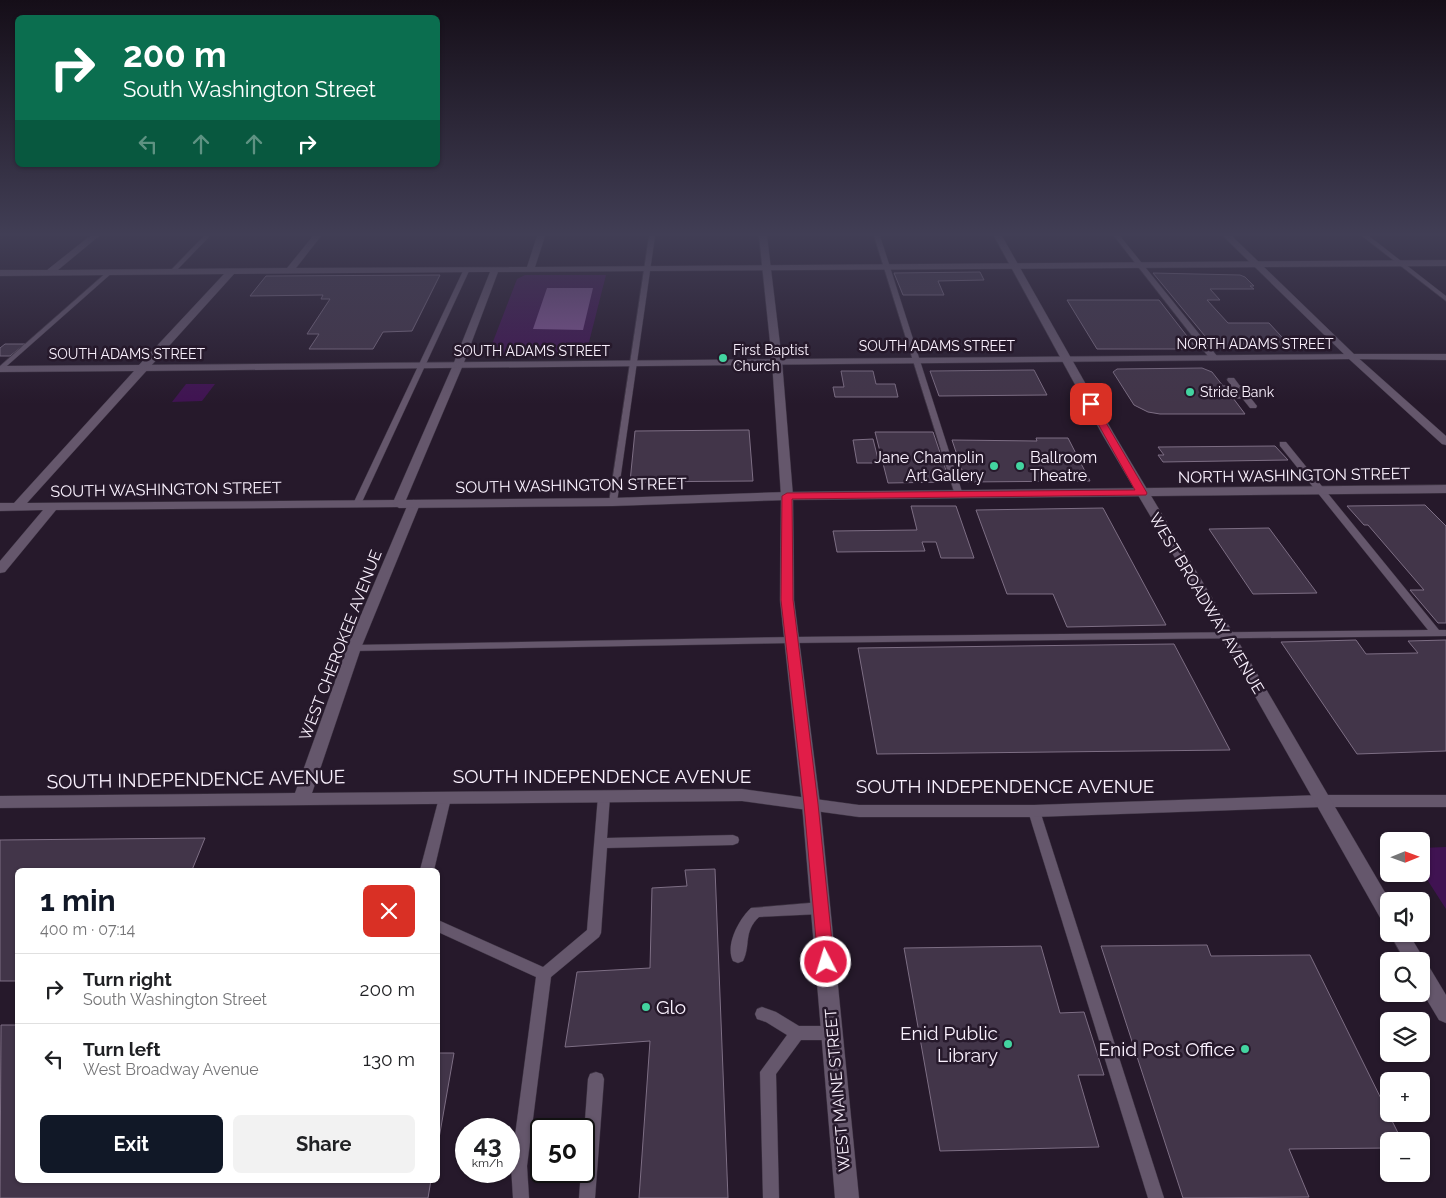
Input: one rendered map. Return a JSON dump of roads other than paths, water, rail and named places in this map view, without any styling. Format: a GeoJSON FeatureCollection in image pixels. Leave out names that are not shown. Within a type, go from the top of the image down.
{"type":"FeatureCollection","features":[{"type":"Feature","properties":{"kind":"street"},"geometry":{"type":"LineString","coordinates":[[17,507],[213,292]]}},
{"type":"Feature","properties":{"kind":"street","name":"WEST CHEROKEE AVENUE"},"geometry":{"type":"LineString","coordinates":[[301,799],[406,504],[486,292]]}},
{"type":"Feature","properties":{"kind":"street","name":"WEST MAINE STREET"},"geometry":{"type":"LineString","coordinates":[[769,292],[777,361],[787,496],[787,600],[811,804],[847,1198]]}},
{"type":"Feature","properties":{"kind":"street","name":"WEST BROADWAY AVENUE"},"geometry":{"type":"LineString","coordinates":[[1029,292],[1142,493],[1228,636],[1380,901]]}},
{"type":"Feature","properties":{"kind":"street"},"geometry":{"type":"LineString","coordinates":[[1285,292],[1352,357],[1446,442]]}},
{"type":"Feature","properties":{"kind":"street","name":"NORTH ADAMS STREET"},"geometry":{"type":"LineString","coordinates":[[1065,359],[1446,357]]}},
{"type":"Feature","properties":{"kind":"street","name":"SOUTH ADAMS STREET"},"geometry":{"type":"LineString","coordinates":[[0,369],[1065,359]]}},
{"type":"Feature","properties":{"kind":"street","name":"NORTH WASHINGTON STREET"},"geometry":{"type":"LineString","coordinates":[[1142,493],[1446,489]]}},
{"type":"Feature","properties":{"kind":"street","name":"SOUTH WASHINGTON STREET"},"geometry":{"type":"LineString","coordinates":[[0,507],[613,502],[787,496],[1142,493]]}},
{"type":"Feature","properties":{"kind":"street"},"geometry":{"type":"LineString","coordinates":[[0,569],[52,507]]}},
{"type":"Feature","properties":{"kind":"street","name":"SOUTH INDEPENDENCE AVENUE"},"geometry":{"type":"LineString","coordinates":[[0,802],[742,795],[859,811],[1034,811],[1322,801],[1446,801]]}},
{"type":"Feature","properties":{"kind":"street"},"geometry":{"type":"LineString","coordinates":[[1430,986],[1446,1014]]}},
{"type":"Feature","properties":{"kind":"lane"},"geometry":{"type":"LineString","coordinates":[[0,369],[87,292]]}},
{"type":"Feature","properties":{"kind":"lane"},"geometry":{"type":"LineString","coordinates":[[357,504],[456,292]]}},
{"type":"Feature","properties":{"kind":"lane"},"geometry":{"type":"LineString","coordinates":[[613,502],[643,292]]}},
{"type":"Feature","properties":{"kind":"lane"},"geometry":{"type":"LineString","coordinates":[[895,292],[960,494]]}},
{"type":"Feature","properties":{"kind":"lane"},"geometry":{"type":"LineString","coordinates":[[1161,292],[1214,358]]}},
{"type":"Feature","properties":{"kind":"lane"},"geometry":{"type":"LineString","coordinates":[[1246,398],[1253,406]]}},
{"type":"Feature","properties":{"kind":"lane"},"geometry":{"type":"LineString","coordinates":[[1283,444],[1320,491],[1441,633]]}},
{"type":"Feature","properties":{"kind":"lane"},"geometry":{"type":"LineString","coordinates":[[354,648],[793,640],[1441,633]]}},
{"type":"Feature","properties":{"kind":"lane"},"geometry":{"type":"LineString","coordinates":[[521,1198],[519,1166],[544,974],[594,933],[604,796]]}},
{"type":"Feature","properties":{"kind":"lane"},"geometry":{"type":"LineString","coordinates":[[428,868],[445,798]]}},
{"type":"Feature","properties":{"kind":"lane"},"geometry":{"type":"LineString","coordinates":[[1034,811],[1156,1198]]}},
{"type":"Feature","properties":{"kind":"lane"},"geometry":{"type":"LineString","coordinates":[[600,843],[733,840]]}},
{"type":"Feature","properties":{"kind":"lane"},"geometry":{"type":"LineString","coordinates":[[738,956],[739,937],[747,918],[756,912],[821,908]]}},
{"type":"Feature","properties":{"kind":"lane"},"geometry":{"type":"LineString","coordinates":[[440,927],[544,974]]}},
{"type":"Feature","properties":{"kind":"lane"},"geometry":{"type":"LineString","coordinates":[[762,1014],[771,1017],[797,1033],[832,1033]]}},
{"type":"Feature","properties":{"kind":"lane"},"geometry":{"type":"LineString","coordinates":[[771,1198],[768,1072],[797,1033]]}},
{"type":"Feature","properties":{"kind":"lane"},"geometry":{"type":"LineString","coordinates":[[587,1198],[596,1079]]}},
{"type":"Feature","properties":{"kind":"place","name":"First Baptist Church"},"geometry":{"type":"Point","coordinates":[723,358]}},
{"type":"Feature","properties":{"kind":"place","name":"Stride Bank"},"geometry":{"type":"Point","coordinates":[1190,392]}},
{"type":"Feature","properties":{"kind":"place","name":"Jane Champlin Art Gallery"},"geometry":{"type":"Point","coordinates":[994,466]}},
{"type":"Feature","properties":{"kind":"place","name":"Ballroom Theatre"},"geometry":{"type":"Point","coordinates":[1020,466]}},
{"type":"Feature","properties":{"kind":"place","name":"Glo"},"geometry":{"type":"Point","coordinates":[646,1007]}},
{"type":"Feature","properties":{"kind":"place","name":"Enid Public Library"},"geometry":{"type":"Point","coordinates":[1008,1044]}},
{"type":"Feature","properties":{"kind":"place","name":"Enid Post Office"},"geometry":{"type":"Point","coordinates":[1245,1049]}}]}
